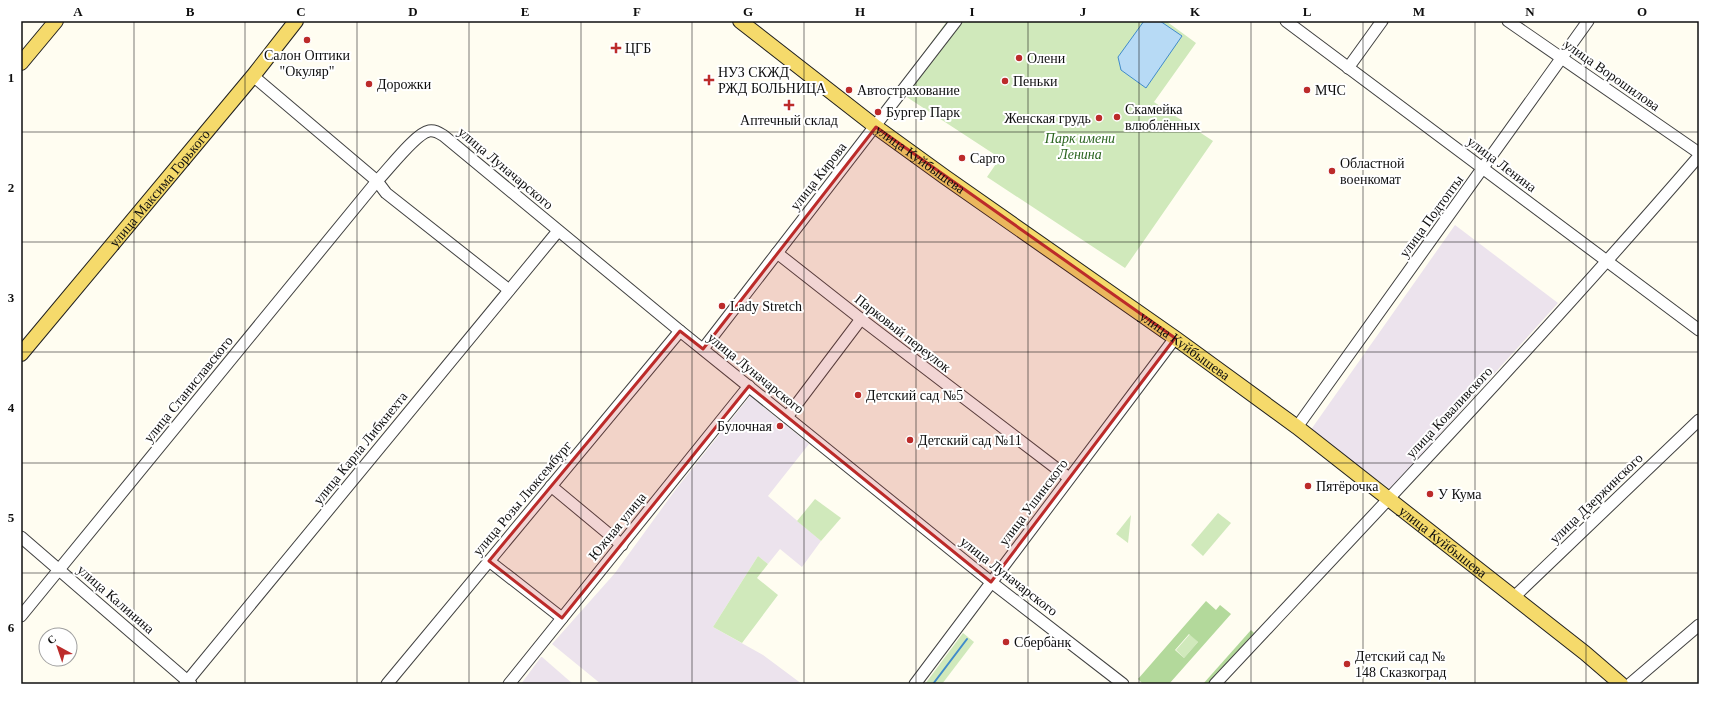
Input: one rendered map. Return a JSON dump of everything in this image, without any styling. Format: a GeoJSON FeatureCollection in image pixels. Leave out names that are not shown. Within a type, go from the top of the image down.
{"type":"FeatureCollection","features":[{"type":"Feature","properties":{"kind":"main road"},"geometry":{"type":"LineString","coordinates":[[21,63],[56,21]]}},
{"type":"Feature","properties":{"kind":"main road","name":"улица Максима Горького"},"geometry":{"type":"LineString","coordinates":[[21,354],[253,76],[296,21]]}},
{"type":"Feature","properties":{"kind":"main road","name":"улица Куйбышева"},"geometry":{"type":"LineString","coordinates":[[740,21],[876,127],[1175,338],[1297,427],[1585,653],[1621,684]]}},
{"type":"Feature","properties":{"kind":"street","name":"улица Кирова"},"geometry":{"type":"LineString","coordinates":[[703,349],[876,127],[956,21]]}},
{"type":"Feature","properties":{"kind":"street","name":"улица Ленина"},"geometry":{"type":"LineString","coordinates":[[1286,21],[1699,330]]}},
{"type":"Feature","properties":{"kind":"street"},"geometry":{"type":"LineString","coordinates":[[1348,68],[1382,21]]}},
{"type":"Feature","properties":{"kind":"street","name":"улица Ворошилова"},"geometry":{"type":"LineString","coordinates":[[1508,21],[1699,153]]}},
{"type":"Feature","properties":{"kind":"street","name":"улица Подтопты"},"geometry":{"type":"LineString","coordinates":[[1297,427],[1588,21]]}},
{"type":"Feature","properties":{"kind":"street"},"geometry":{"type":"LineString","coordinates":[[253,76],[377,181],[386,193],[509,290]]}},
{"type":"Feature","properties":{"kind":"street","name":"улица Луначарского"},"geometry":{"type":"LineString","coordinates":[[377,181],[416,139],[429,131],[436,132],[991,582],[1123,684]]}},
{"type":"Feature","properties":{"kind":"street","name":"улица Коваливского"},"geometry":{"type":"LineString","coordinates":[[1215,684],[1608,262],[1699,156]]}},
{"type":"Feature","properties":{"kind":"street","name":"улица Станиславского"},"geometry":{"type":"LineString","coordinates":[[21,616],[377,181]]}},
{"type":"Feature","properties":{"kind":"street","name":"улица Карла Либкнехта"},"geometry":{"type":"LineString","coordinates":[[188,683],[558,231]]}},
{"type":"Feature","properties":{"kind":"street","name":"Парковый переулок"},"geometry":{"type":"LineString","coordinates":[[777,253],[1069,478]]}},
{"type":"Feature","properties":{"kind":"street"},"geometry":{"type":"LineString","coordinates":[[787,417],[861,319]]}},
{"type":"Feature","properties":{"kind":"street","name":"улица Розы Люксембург"},"geometry":{"type":"LineString","coordinates":[[387,684],[680,331]]}},
{"type":"Feature","properties":{"kind":"street","name":"улица Ушинского"},"geometry":{"type":"LineString","coordinates":[[915,684],[1175,338]]}},
{"type":"Feature","properties":{"kind":"street","name":"Южная улица"},"geometry":{"type":"LineString","coordinates":[[509,684],[749,386]]}},
{"type":"Feature","properties":{"kind":"street","name":"улица Дзержинского"},"geometry":{"type":"LineString","coordinates":[[1514,598],[1699,420]]}},
{"type":"Feature","properties":{"kind":"street"},"geometry":{"type":"LineString","coordinates":[[551,486],[622,545]]}},
{"type":"Feature","properties":{"kind":"street","name":"улица Калинина"},"geometry":{"type":"LineString","coordinates":[[21,537],[188,683]]}},
{"type":"Feature","properties":{"kind":"street"},"geometry":{"type":"LineString","coordinates":[[489,561],[562,618]]}},
{"type":"Feature","properties":{"kind":"street"},"geometry":{"type":"LineString","coordinates":[[1630,684],[1699,625]]}},
{"type":"Feature","properties":{"kind":"highlighted area"},"geometry":{"type":"Polygon","coordinates":[[[876,127],[1175,338],[991,582],[749,386],[562,618],[489,561],[680,331],[703,349],[876,127]]]}},
{"type":"Feature","properties":{"kind":"shaded area"},"geometry":{"type":"Polygon","coordinates":[[[1455,225],[1558,303],[1390,489],[1310,431],[1455,225]]]}},
{"type":"Feature","properties":{"kind":"shaded area"},"geometry":{"type":"Polygon","coordinates":[[[750,396],[809,444],[768,496],[821,541],[802,567],[780,549],[768,564],[758,556],[713,627],[763,655],[802,684],[601,684],[552,644],[615,573],[676,489],[750,396]]]}},
{"type":"Feature","properties":{"kind":"shaded area"},"geometry":{"type":"Polygon","coordinates":[[[542,657],[573,684],[521,684],[542,657]]]}},
{"type":"Feature","properties":{"kind":"green space","name":"Парк имени Ленина"},"geometry":{"type":"Polygon","coordinates":[[[947,21],[1166,21],[1196,43],[1154,102],[1213,141],[1125,268],[987,177],[1000,158],[896,90],[947,21]]]}},
{"type":"Feature","properties":{"kind":"green space"},"geometry":{"type":"Polygon","coordinates":[[[815,499],[841,518],[821,541],[797,521],[815,499]]]}},
{"type":"Feature","properties":{"kind":"green space"},"geometry":{"type":"Polygon","coordinates":[[[1218,513],[1231,523],[1203,556],[1191,545],[1218,513]]]}},
{"type":"Feature","properties":{"kind":"green space"},"geometry":{"type":"Polygon","coordinates":[[[1131,515],[1128,543],[1116,534],[1131,515]]]}},
{"type":"Feature","properties":{"kind":"green space"},"geometry":{"type":"Polygon","coordinates":[[[758,556],[768,564],[757,578],[778,595],[742,643],[713,627],[758,556]]]}},
{"type":"Feature","properties":{"kind":"green space"},"geometry":{"type":"Polygon","coordinates":[[[1206,601],[1216,610],[1220,605],[1231,614],[1169,684],[1143,684],[1138,679],[1206,601]],[[1189,634],[1175,650],[1184,658],[1198,642],[1189,634]]]}},
{"type":"Feature","properties":{"kind":"green space"},"geometry":{"type":"Polygon","coordinates":[[[1251,630],[1254,633],[1209,684],[1203,684],[1251,630]]]}},
{"type":"Feature","properties":{"kind":"green space"},"geometry":{"type":"Polygon","coordinates":[[[963,633],[974,642],[942,684],[925,684],[963,633]]]}},
{"type":"Feature","properties":{"kind":"green space"},"geometry":{"type":"Polygon","coordinates":[[[1190,634],[1198,642],[1184,658],[1176,650],[1190,634]]]}},
{"type":"Feature","properties":{"kind":"water"},"geometry":{"type":"Polygon","coordinates":[[[1144,21],[1160,21],[1182,36],[1146,88],[1121,70],[1118,57],[1144,21]]]}},
{"type":"Feature","properties":{"kind":"waterway"},"geometry":{"type":"LineString","coordinates":[[933,684],[967,639]]}},
{"type":"Feature","properties":{"kind":"place","name":"Салон Оптики \"Окуляр\""},"geometry":{"type":"Point","coordinates":[307,40]}},
{"type":"Feature","properties":{"kind":"place","name":"ЦГБ"},"geometry":{"type":"Point","coordinates":[616,48]}},
{"type":"Feature","properties":{"kind":"place","name":"Олени"},"geometry":{"type":"Point","coordinates":[1019,58]}},
{"type":"Feature","properties":{"kind":"place","name":"НУЗ СКЖД РЖД БОЛЬНИЦА"},"geometry":{"type":"Point","coordinates":[709,80]}},
{"type":"Feature","properties":{"kind":"place","name":"Пеньки"},"geometry":{"type":"Point","coordinates":[1005,81]}},
{"type":"Feature","properties":{"kind":"place","name":"Дорожки"},"geometry":{"type":"Point","coordinates":[369,84]}},
{"type":"Feature","properties":{"kind":"place","name":"Автострахование"},"geometry":{"type":"Point","coordinates":[849,90]}},
{"type":"Feature","properties":{"kind":"place","name":"МЧС"},"geometry":{"type":"Point","coordinates":[1307,90]}},
{"type":"Feature","properties":{"kind":"place","name":"Аптечный склад"},"geometry":{"type":"Point","coordinates":[789,105]}},
{"type":"Feature","properties":{"kind":"place","name":"Бургер Парк"},"geometry":{"type":"Point","coordinates":[878,112]}},
{"type":"Feature","properties":{"kind":"place","name":"Скамейка влюблённых"},"geometry":{"type":"Point","coordinates":[1117,117]}},
{"type":"Feature","properties":{"kind":"place","name":"Женская грудь"},"geometry":{"type":"Point","coordinates":[1099,118]}},
{"type":"Feature","properties":{"kind":"place","name":"Сарго"},"geometry":{"type":"Point","coordinates":[962,158]}},
{"type":"Feature","properties":{"kind":"place","name":"Областной военкомат"},"geometry":{"type":"Point","coordinates":[1332,171]}},
{"type":"Feature","properties":{"kind":"place","name":"Lady Stretch"},"geometry":{"type":"Point","coordinates":[722,306]}},
{"type":"Feature","properties":{"kind":"place","name":"Детский сад №5"},"geometry":{"type":"Point","coordinates":[858,395]}},
{"type":"Feature","properties":{"kind":"place","name":"Булочная"},"geometry":{"type":"Point","coordinates":[780,426]}},
{"type":"Feature","properties":{"kind":"place","name":"Детский сад №11"},"geometry":{"type":"Point","coordinates":[910,440]}},
{"type":"Feature","properties":{"kind":"place","name":"Пятёрочка"},"geometry":{"type":"Point","coordinates":[1308,486]}},
{"type":"Feature","properties":{"kind":"place","name":"У Кума"},"geometry":{"type":"Point","coordinates":[1430,494]}},
{"type":"Feature","properties":{"kind":"place","name":"Сбербанк"},"geometry":{"type":"Point","coordinates":[1006,642]}},
{"type":"Feature","properties":{"kind":"place","name":"Детский сад № 148 Сказкоград"},"geometry":{"type":"Point","coordinates":[1347,664]}}]}
